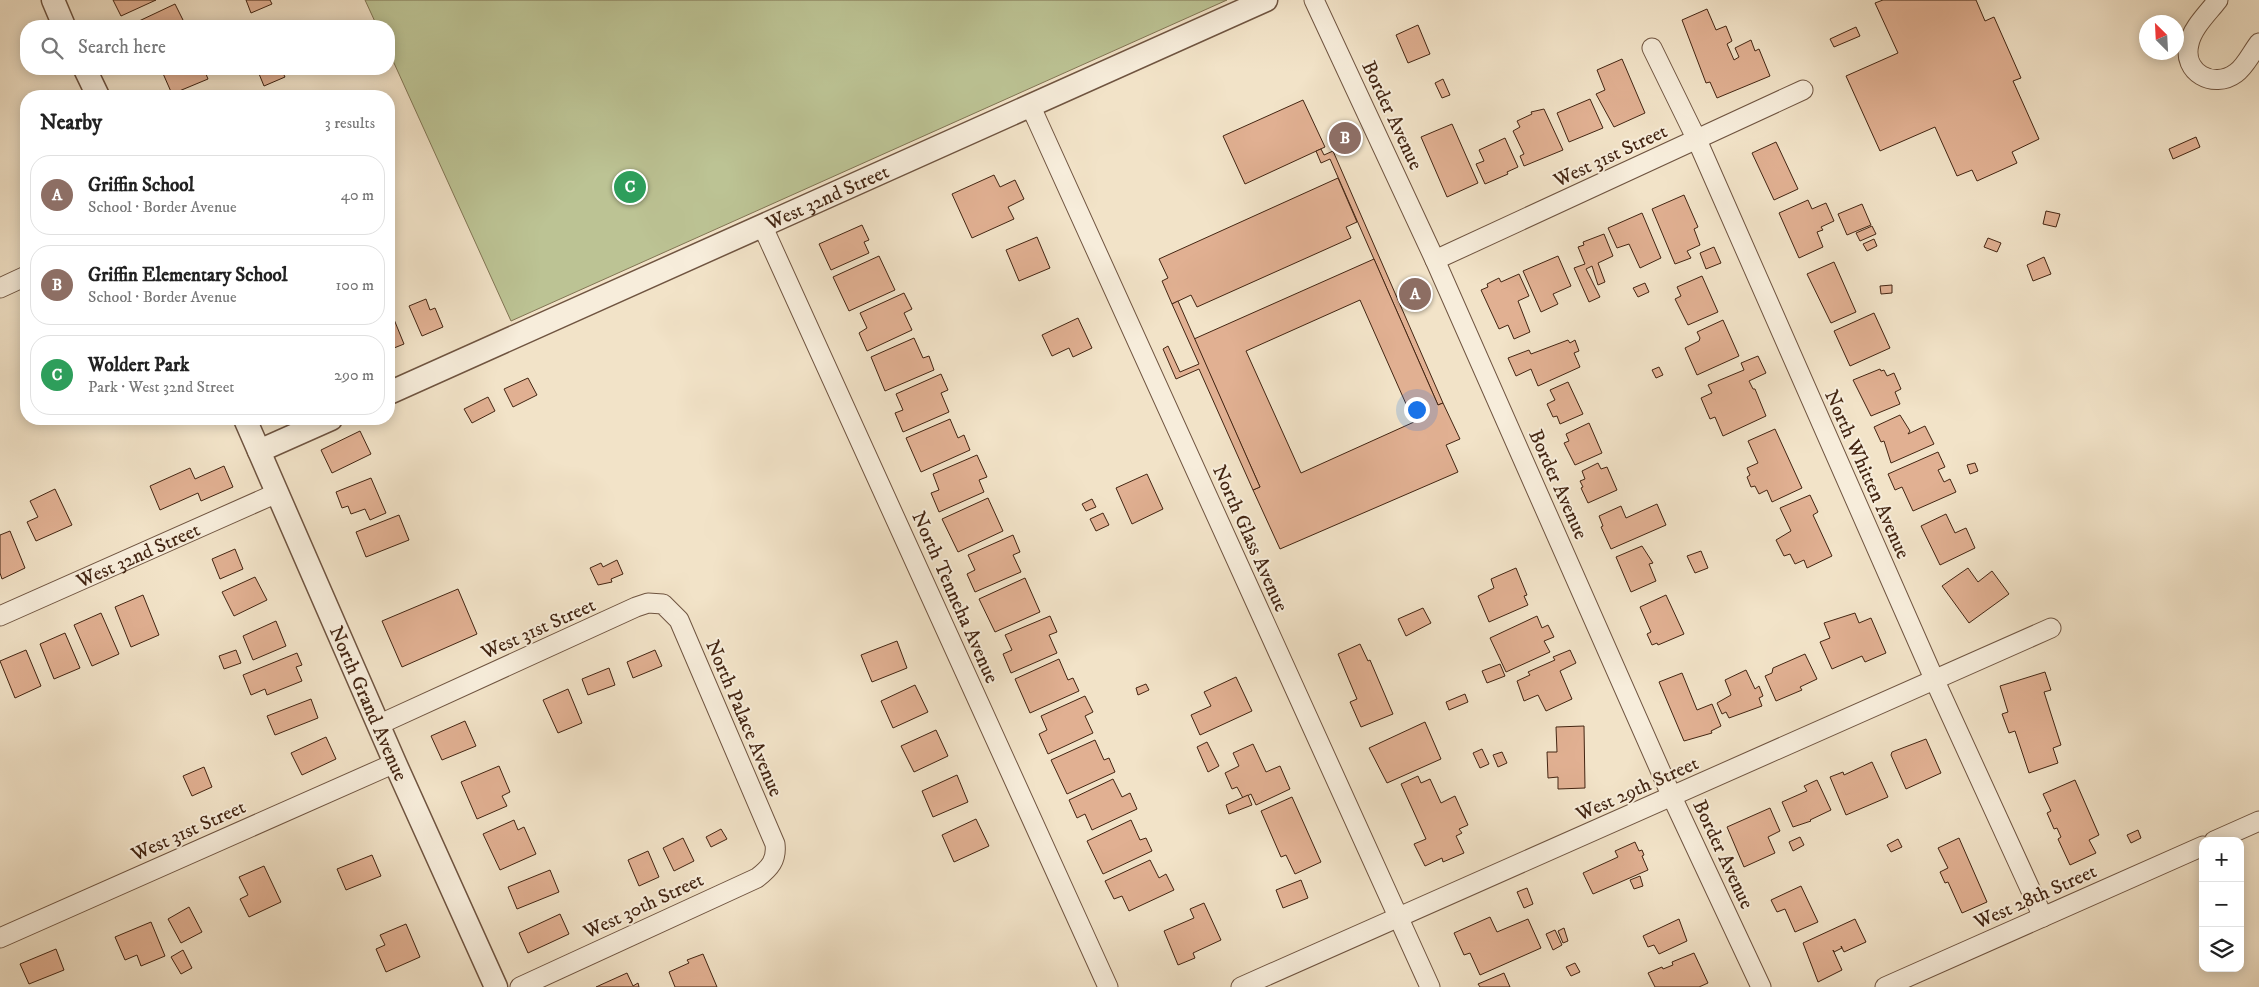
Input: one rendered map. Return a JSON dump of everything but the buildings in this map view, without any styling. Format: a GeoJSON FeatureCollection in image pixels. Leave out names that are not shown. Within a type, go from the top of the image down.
{"type":"FeatureCollection","features":[{"type":"Feature","properties":{"kind":"street"},"geometry":{"type":"LineString","coordinates":[[53,0],[61,20]]}},
{"type":"Feature","properties":{"kind":"street","name":"West 32nd Street"},"geometry":{"type":"LineString","coordinates":[[395,390],[762,225],[1031,107],[1266,0]]}},
{"type":"Feature","properties":{"kind":"street","name":"Border Avenue"},"geometry":{"type":"LineString","coordinates":[[1314,0],[1435,260],[1672,797],[1761,987]]}},
{"type":"Feature","properties":{"kind":"street"},"geometry":{"type":"LineString","coordinates":[[2218,0],[2194,31],[2189,43],[2190,59],[2194,69],[2201,76],[2210,80],[2221,80],[2236,73],[2259,43]]}},
{"type":"Feature","properties":{"kind":"street","name":"North Whitten Avenue"},"geometry":{"type":"LineString","coordinates":[[1652,48],[1697,140],[1935,681],[2043,917]]}},
{"type":"Feature","properties":{"kind":"street"},"geometry":{"type":"LineString","coordinates":[[88,75],[95,90]]}},
{"type":"Feature","properties":{"kind":"street","name":"West 31st Street"},"geometry":{"type":"LineString","coordinates":[[1435,260],[1803,90]]}},
{"type":"Feature","properties":{"kind":"street","name":"North Glass Avenue"},"geometry":{"type":"LineString","coordinates":[[1031,107],[1430,987]]}},
{"type":"Feature","properties":{"kind":"street","name":"North Tenneha Avenue"},"geometry":{"type":"LineString","coordinates":[[762,225],[1108,987]]}},
{"type":"Feature","properties":{"kind":"street"},"geometry":{"type":"LineString","coordinates":[[0,288],[20,279]]}},
{"type":"Feature","properties":{"kind":"street","name":"North Grand Avenue"},"geometry":{"type":"LineString","coordinates":[[248,425],[378,725],[496,987]]}},
{"type":"Feature","properties":{"kind":"street"},"geometry":{"type":"LineString","coordinates":[[259,451],[318,425]]}},
{"type":"Feature","properties":{"kind":"street","name":"West 32nd Street"},"geometry":{"type":"LineString","coordinates":[[0,616],[277,493]]}},
{"type":"Feature","properties":{"kind":"street","name":"West 31st Street"},"geometry":{"type":"LineString","coordinates":[[378,725],[636,608],[648,603],[662,604]]}},
{"type":"Feature","properties":{"kind":"street","name":"North Palace Avenue"},"geometry":{"type":"LineString","coordinates":[[662,604],[679,620],[775,844],[776,855]]}},
{"type":"Feature","properties":{"kind":"street","name":"West 29th Street"},"geometry":{"type":"LineString","coordinates":[[1241,987],[2051,628]]}},
{"type":"Feature","properties":{"kind":"street","name":"West 31st Street"},"geometry":{"type":"LineString","coordinates":[[0,938],[395,763]]}},
{"type":"Feature","properties":{"kind":"street"},"geometry":{"type":"LineString","coordinates":[[2223,837],[2259,821]]}},
{"type":"Feature","properties":{"kind":"street","name":"West 28th Street"},"geometry":{"type":"LineString","coordinates":[[1884,987],[2199,848]]}},
{"type":"Feature","properties":{"kind":"street","name":"West 30th Street"},"geometry":{"type":"LineString","coordinates":[[520,987],[757,878],[769,869],[776,855]]}},
{"type":"Feature","properties":{"kind":"green space"},"geometry":{"type":"Polygon","coordinates":[[[365,0],[1227,0],[511,321],[395,65],[395,20],[374,20],[365,0]]]}},
{"type":"Feature","properties":{"kind":"place","name":"Griffin Elementary School"},"geometry":{"type":"Point","coordinates":[1345,138]}},
{"type":"Feature","properties":{"kind":"place","name":"Woldert Park"},"geometry":{"type":"Point","coordinates":[630,187]}},
{"type":"Feature","properties":{"kind":"place","name":"Griffin School"},"geometry":{"type":"Point","coordinates":[1415,294]}}]}
